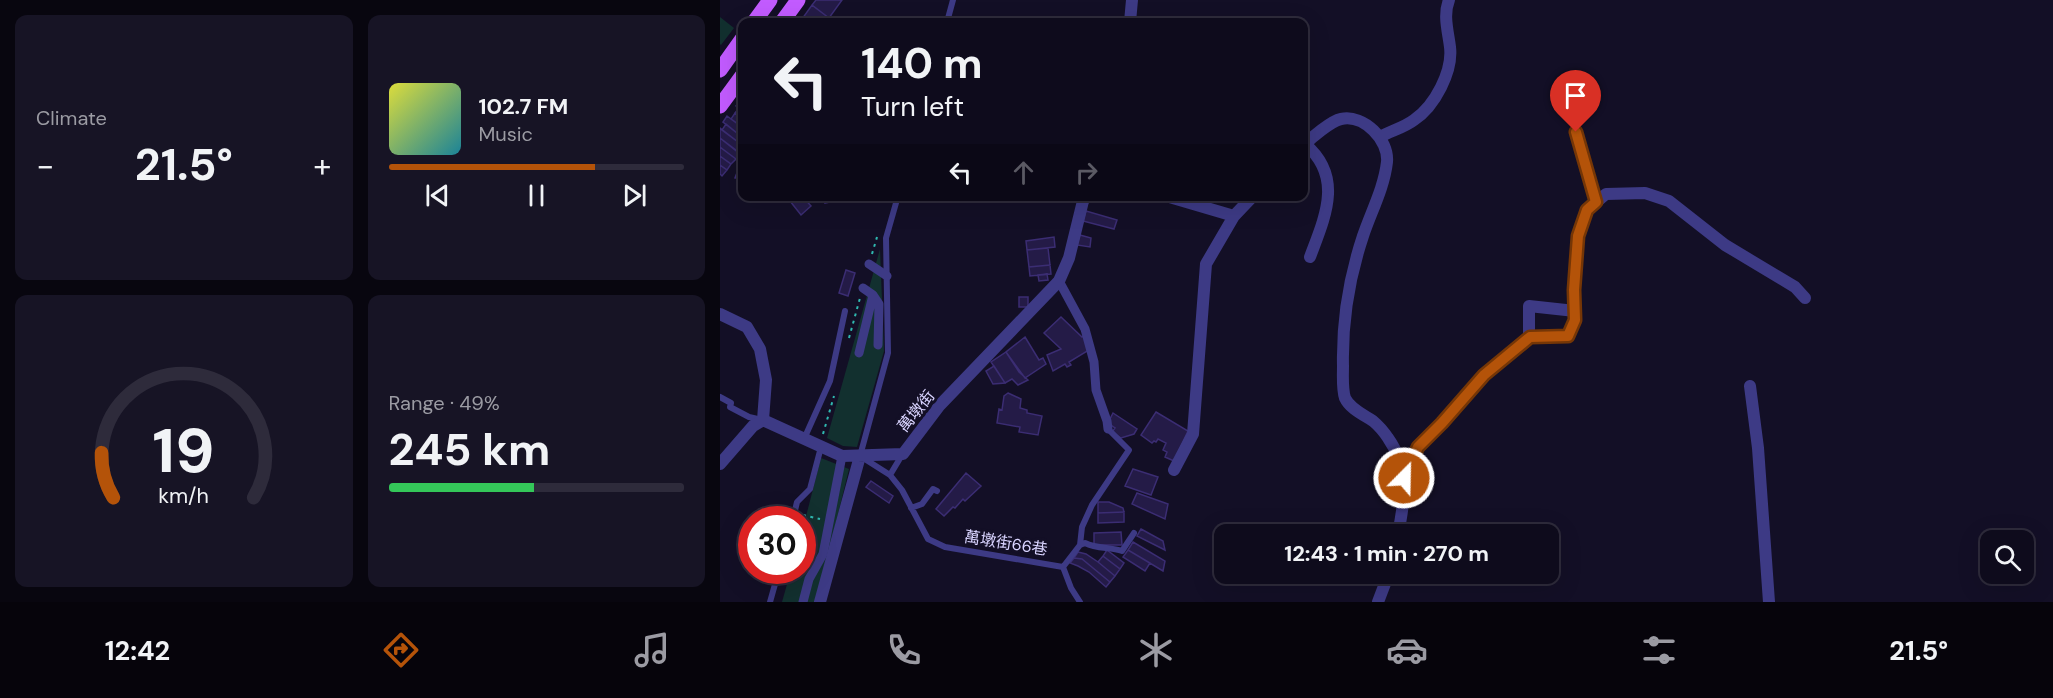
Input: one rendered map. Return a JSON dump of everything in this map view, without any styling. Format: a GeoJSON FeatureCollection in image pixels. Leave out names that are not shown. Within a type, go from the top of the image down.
{"type":"FeatureCollection","features":[{"type":"Feature","properties":{"kind":"main road"},"geometry":{"type":"LineString","coordinates":[[757,18],[770,0]]}},
{"type":"Feature","properties":{"kind":"main road"},"geometry":{"type":"LineString","coordinates":[[785,18],[798,0]]}},
{"type":"Feature","properties":{"kind":"main road"},"geometry":{"type":"LineString","coordinates":[[720,70],[738,45]]}},
{"type":"Feature","properties":{"kind":"main road"},"geometry":{"type":"LineString","coordinates":[[720,106],[738,81]]}},
{"type":"Feature","properties":{"kind":"street"},"geometry":{"type":"LineString","coordinates":[[1130,18],[1132,0]]}},
{"type":"Feature","properties":{"kind":"street"},"geometry":{"type":"LineString","coordinates":[[1380,137],[1415,120],[1436,96],[1449,72],[1450,50],[1446,8],[1449,0]]}},
{"type":"Feature","properties":{"kind":"street"},"geometry":{"type":"LineString","coordinates":[[1308,141],[1339,118],[1356,118],[1380,137],[1386,147],[1387,162],[1379,192],[1354,263],[1346,307],[1343,380],[1345,398],[1360,414],[1374,422],[1395,447],[1404,469],[1405,488],[1400,524]]}},
{"type":"Feature","properties":{"kind":"street"},"geometry":{"type":"LineString","coordinates":[[1576,132],[1596,202]]}},
{"type":"Feature","properties":{"kind":"street"},"geometry":{"type":"LineString","coordinates":[[1308,147],[1314,152],[1324,170],[1329,203],[1310,257]]}},
{"type":"Feature","properties":{"kind":"street"},"geometry":{"type":"LineString","coordinates":[[1404,478],[1418,447],[1484,375],[1530,337],[1568,336],[1575,320],[1574,290],[1578,236],[1587,210],[1606,194],[1645,193],[1669,201],[1725,245],[1795,287],[1805,298]]}},
{"type":"Feature","properties":{"kind":"street","name":"萬墩街"},"geometry":{"type":"LineString","coordinates":[[763,420],[804,439],[822,442],[842,456],[903,454],[940,405],[1059,281],[1069,258],[1083,201]]}},
{"type":"Feature","properties":{"kind":"street"},"geometry":{"type":"LineString","coordinates":[[1183,201],[1234,216]]}},
{"type":"Feature","properties":{"kind":"street"},"geometry":{"type":"LineString","coordinates":[[1174,470],[1193,434],[1206,264],[1234,216],[1248,201]]}},
{"type":"Feature","properties":{"kind":"street"},"geometry":{"type":"LineString","coordinates":[[869,264],[887,276]]}},
{"type":"Feature","properties":{"kind":"street"},"geometry":{"type":"LineString","coordinates":[[1059,281],[1085,329],[1094,362],[1096,390],[1108,429]]}},
{"type":"Feature","properties":{"kind":"street"},"geometry":{"type":"LineString","coordinates":[[863,288],[873,295],[879,304],[878,345]]}},
{"type":"Feature","properties":{"kind":"street"},"geometry":{"type":"LineString","coordinates":[[859,353],[873,295]]}},
{"type":"Feature","properties":{"kind":"street"},"geometry":{"type":"LineString","coordinates":[[1530,337],[1529,306],[1575,310]]}},
{"type":"Feature","properties":{"kind":"street"},"geometry":{"type":"LineString","coordinates":[[720,314],[747,327],[760,349],[766,380],[763,420],[753,426],[720,464]]}},
{"type":"Feature","properties":{"kind":"street"},"geometry":{"type":"LineString","coordinates":[[1750,386],[1758,448],[1769,602]]}},
{"type":"Feature","properties":{"kind":"street"},"geometry":{"type":"LineString","coordinates":[[803,602],[809,579],[822,554],[842,456]]}},
{"type":"Feature","properties":{"kind":"street"},"geometry":{"type":"LineString","coordinates":[[820,602],[860,456]]}},
{"type":"Feature","properties":{"kind":"street"},"geometry":{"type":"LineString","coordinates":[[1378,602],[1385,584]]}},
{"type":"Feature","properties":{"kind":"lane"},"geometry":{"type":"LineString","coordinates":[[947,18],[953,0]]}},
{"type":"Feature","properties":{"kind":"lane"},"geometry":{"type":"LineString","coordinates":[[860,456],[888,353],[886,238],[897,201]]}},
{"type":"Feature","properties":{"kind":"lane"},"geometry":{"type":"LineString","coordinates":[[804,439],[830,381],[845,311]]}},
{"type":"Feature","properties":{"kind":"lane"},"geometry":{"type":"LineString","coordinates":[[720,397],[731,403],[730,407],[749,417],[763,420]]}},
{"type":"Feature","properties":{"kind":"lane","name":"萬墩街66巷"},"geometry":{"type":"LineString","coordinates":[[860,456],[890,475],[902,490],[928,539],[945,547],[1064,567],[1080,545],[1082,527],[1092,505],[1128,450],[1108,429]]}},
{"type":"Feature","properties":{"kind":"lane"},"geometry":{"type":"LineString","coordinates":[[796,506],[797,502],[810,489],[822,442]]}},
{"type":"Feature","properties":{"kind":"lane"},"geometry":{"type":"LineString","coordinates":[[890,475],[903,454]]}},
{"type":"Feature","properties":{"kind":"lane"},"geometry":{"type":"LineString","coordinates":[[911,508],[922,504],[933,489],[937,491]]}},
{"type":"Feature","properties":{"kind":"lane"},"geometry":{"type":"LineString","coordinates":[[1080,545],[1085,543],[1093,547],[1109,547],[1122,551],[1134,533]]}},
{"type":"Feature","properties":{"kind":"lane"},"geometry":{"type":"LineString","coordinates":[[1064,567],[1071,588],[1080,602]]}},
{"type":"Feature","properties":{"kind":"lane"},"geometry":{"type":"LineString","coordinates":[[770,602],[775,584]]}},
{"type":"Feature","properties":{"kind":"path"},"geometry":{"type":"LineString","coordinates":[[869,264],[879,230]]}},
{"type":"Feature","properties":{"kind":"path"},"geometry":{"type":"LineString","coordinates":[[847,345],[863,288]]}},
{"type":"Feature","properties":{"kind":"path"},"geometry":{"type":"LineString","coordinates":[[822,442],[835,391]]}},
{"type":"Feature","properties":{"kind":"path"},"geometry":{"type":"LineString","coordinates":[[816,518],[829,521]]}},
{"type":"Feature","properties":{"kind":"green space"},"geometry":{"type":"Polygon","coordinates":[[[720,17],[734,28],[721,45],[720,44],[720,17]]]}},
{"type":"Feature","properties":{"kind":"green space"},"geometry":{"type":"Polygon","coordinates":[[[880,249],[884,351],[857,447],[843,446],[827,438],[880,249]]]}},
{"type":"Feature","properties":{"kind":"green space"},"geometry":{"type":"Polygon","coordinates":[[[821,458],[849,469],[816,602],[782,602],[787,584],[816,584],[816,506],[809,506],[821,458]]]}},
{"type":"Feature","properties":{"kind":"building"},"geometry":{"type":"Polygon","coordinates":[[[816,0],[842,0],[829,18],[812,5],[816,0]]]}},
{"type":"Feature","properties":{"kind":"building"},"geometry":{"type":"Polygon","coordinates":[[[812,5],[829,18],[803,18],[812,5]]]}},
{"type":"Feature","properties":{"kind":"building"},"geometry":{"type":"Polygon","coordinates":[[[735,113],[738,116],[738,124],[731,119],[735,113]]]}},
{"type":"Feature","properties":{"kind":"building"},"geometry":{"type":"Polygon","coordinates":[[[727,116],[738,124],[738,134],[723,122],[727,116]]]}},
{"type":"Feature","properties":{"kind":"building"},"geometry":{"type":"Polygon","coordinates":[[[726,124],[738,134],[738,142],[722,130],[726,124]]]}},
{"type":"Feature","properties":{"kind":"building"},"geometry":{"type":"Polygon","coordinates":[[[720,128],[738,142],[738,152],[720,138],[720,128]]]}},
{"type":"Feature","properties":{"kind":"building"},"geometry":{"type":"Polygon","coordinates":[[[720,138],[738,152],[738,156],[736,159],[720,147],[720,138]]]}},
{"type":"Feature","properties":{"kind":"building"},"geometry":{"type":"Polygon","coordinates":[[[720,147],[736,159],[731,164],[720,156],[720,147]]]}},
{"type":"Feature","properties":{"kind":"building"},"geometry":{"type":"Polygon","coordinates":[[[720,156],[731,164],[727,170],[720,165],[720,156]]]}},
{"type":"Feature","properties":{"kind":"building"},"geometry":{"type":"Polygon","coordinates":[[[720,165],[727,170],[722,176],[720,174],[720,165]]]}},
{"type":"Feature","properties":{"kind":"building"},"geometry":{"type":"Polygon","coordinates":[[[790,201],[806,201],[811,206],[801,215],[790,201]]]}},
{"type":"Feature","properties":{"kind":"building"},"geometry":{"type":"Polygon","coordinates":[[[1086,211],[1117,220],[1114,229],[1083,221],[1086,211]]]}},
{"type":"Feature","properties":{"kind":"building"},"geometry":{"type":"Polygon","coordinates":[[[1080,235],[1091,238],[1090,247],[1077,245],[1080,235]]]}},
{"type":"Feature","properties":{"kind":"building"},"geometry":{"type":"Polygon","coordinates":[[[1054,237],[1055,247],[1027,250],[1026,241],[1054,237]]]}},
{"type":"Feature","properties":{"kind":"building"},"geometry":{"type":"Polygon","coordinates":[[[1048,248],[1050,265],[1029,267],[1027,250],[1048,248]]]}},
{"type":"Feature","properties":{"kind":"building"},"geometry":{"type":"Polygon","coordinates":[[[1050,265],[1051,274],[1030,276],[1029,267],[1050,265]]]}},
{"type":"Feature","properties":{"kind":"building"},"geometry":{"type":"Polygon","coordinates":[[[846,270],[855,273],[848,296],[839,293],[846,270]]]}},
{"type":"Feature","properties":{"kind":"building"},"geometry":{"type":"Polygon","coordinates":[[[1047,274],[1048,280],[1039,281],[1038,275],[1047,274]]]}},
{"type":"Feature","properties":{"kind":"building"},"geometry":{"type":"Polygon","coordinates":[[[1019,297],[1028,297],[1028,307],[1019,307],[1019,297]]]}},
{"type":"Feature","properties":{"kind":"building"},"geometry":{"type":"Polygon","coordinates":[[[1061,317],[1082,337],[1085,335],[1089,350],[1069,362],[1071,365],[1067,367],[1065,364],[1053,371],[1047,355],[1061,349],[1044,333],[1061,317]]]}},
{"type":"Feature","properties":{"kind":"building"},"geometry":{"type":"Polygon","coordinates":[[[1025,337],[1039,360],[1043,358],[1046,364],[1025,378],[1006,352],[1025,337]]]}},
{"type":"Feature","properties":{"kind":"building"},"geometry":{"type":"Polygon","coordinates":[[[1006,352],[1019,372],[1028,380],[1018,385],[1012,379],[1005,383],[991,362],[1006,352]]]}},
{"type":"Feature","properties":{"kind":"building"},"geometry":{"type":"Polygon","coordinates":[[[994,366],[1005,383],[993,384],[986,371],[994,366]]]}},
{"type":"Feature","properties":{"kind":"building"},"geometry":{"type":"Polygon","coordinates":[[[1008,393],[1021,399],[1020,408],[1027,410],[1027,413],[1042,416],[1038,435],[1019,432],[1020,427],[997,423],[999,409],[1002,410],[1004,396],[1008,393]]]}},
{"type":"Feature","properties":{"kind":"building"},"geometry":{"type":"Polygon","coordinates":[[[1156,412],[1188,431],[1174,461],[1165,457],[1167,452],[1163,450],[1166,443],[1158,439],[1152,443],[1141,435],[1156,412]]]}},
{"type":"Feature","properties":{"kind":"building"},"geometry":{"type":"Polygon","coordinates":[[[1113,413],[1137,429],[1134,434],[1121,438],[1112,432],[1115,428],[1108,423],[1113,413]]]}},
{"type":"Feature","properties":{"kind":"building"},"geometry":{"type":"Polygon","coordinates":[[[1133,469],[1158,477],[1151,495],[1125,486],[1133,469]]]}},
{"type":"Feature","properties":{"kind":"building"},"geometry":{"type":"Polygon","coordinates":[[[966,473],[981,486],[944,516],[936,509],[966,473]]]}},
{"type":"Feature","properties":{"kind":"building"},"geometry":{"type":"Polygon","coordinates":[[[871,481],[893,496],[889,503],[866,487],[871,481]]]}},
{"type":"Feature","properties":{"kind":"building"},"geometry":{"type":"Polygon","coordinates":[[[1137,493],[1168,504],[1165,519],[1132,504],[1137,493]]]}},
{"type":"Feature","properties":{"kind":"building"},"geometry":{"type":"Polygon","coordinates":[[[1098,502],[1109,502],[1123,508],[1124,512],[1098,513],[1098,502]]]}},
{"type":"Feature","properties":{"kind":"building"},"geometry":{"type":"Polygon","coordinates":[[[1124,512],[1124,522],[1098,523],[1098,513],[1124,512]]]}},
{"type":"Feature","properties":{"kind":"building"},"geometry":{"type":"Polygon","coordinates":[[[1141,529],[1163,541],[1165,550],[1137,536],[1141,529]]]}},
{"type":"Feature","properties":{"kind":"building"},"geometry":{"type":"Polygon","coordinates":[[[1121,532],[1122,545],[1094,545],[1094,533],[1121,532]]]}},
{"type":"Feature","properties":{"kind":"building"},"geometry":{"type":"Polygon","coordinates":[[[1133,542],[1165,561],[1163,571],[1128,550],[1133,542]]]}},
{"type":"Feature","properties":{"kind":"building"},"geometry":{"type":"Polygon","coordinates":[[[1107,550],[1124,563],[1120,569],[1103,556],[1107,550]]]}},
{"type":"Feature","properties":{"kind":"building"},"geometry":{"type":"Polygon","coordinates":[[[1128,550],[1150,563],[1145,571],[1123,557],[1128,550]]]}},
{"type":"Feature","properties":{"kind":"building"},"geometry":{"type":"Polygon","coordinates":[[[1078,552],[1086,554],[1115,576],[1110,582],[1082,559],[1074,558],[1078,552]]]}},
{"type":"Feature","properties":{"kind":"building"},"geometry":{"type":"Polygon","coordinates":[[[1103,556],[1120,569],[1115,576],[1098,562],[1103,556]]]}},
{"type":"Feature","properties":{"kind":"building"},"geometry":{"type":"Polygon","coordinates":[[[1074,558],[1082,559],[1110,582],[1106,587],[1089,572],[1070,563],[1074,558]]]}},
{"type":"Feature","properties":{"kind":"route"},"geometry":{"type":"LineString","coordinates":[[1404,478],[1418,447],[1484,375],[1530,337],[1568,336],[1575,320],[1574,290],[1578,236],[1587,210],[1596,202],[1576,132]]}}]}
